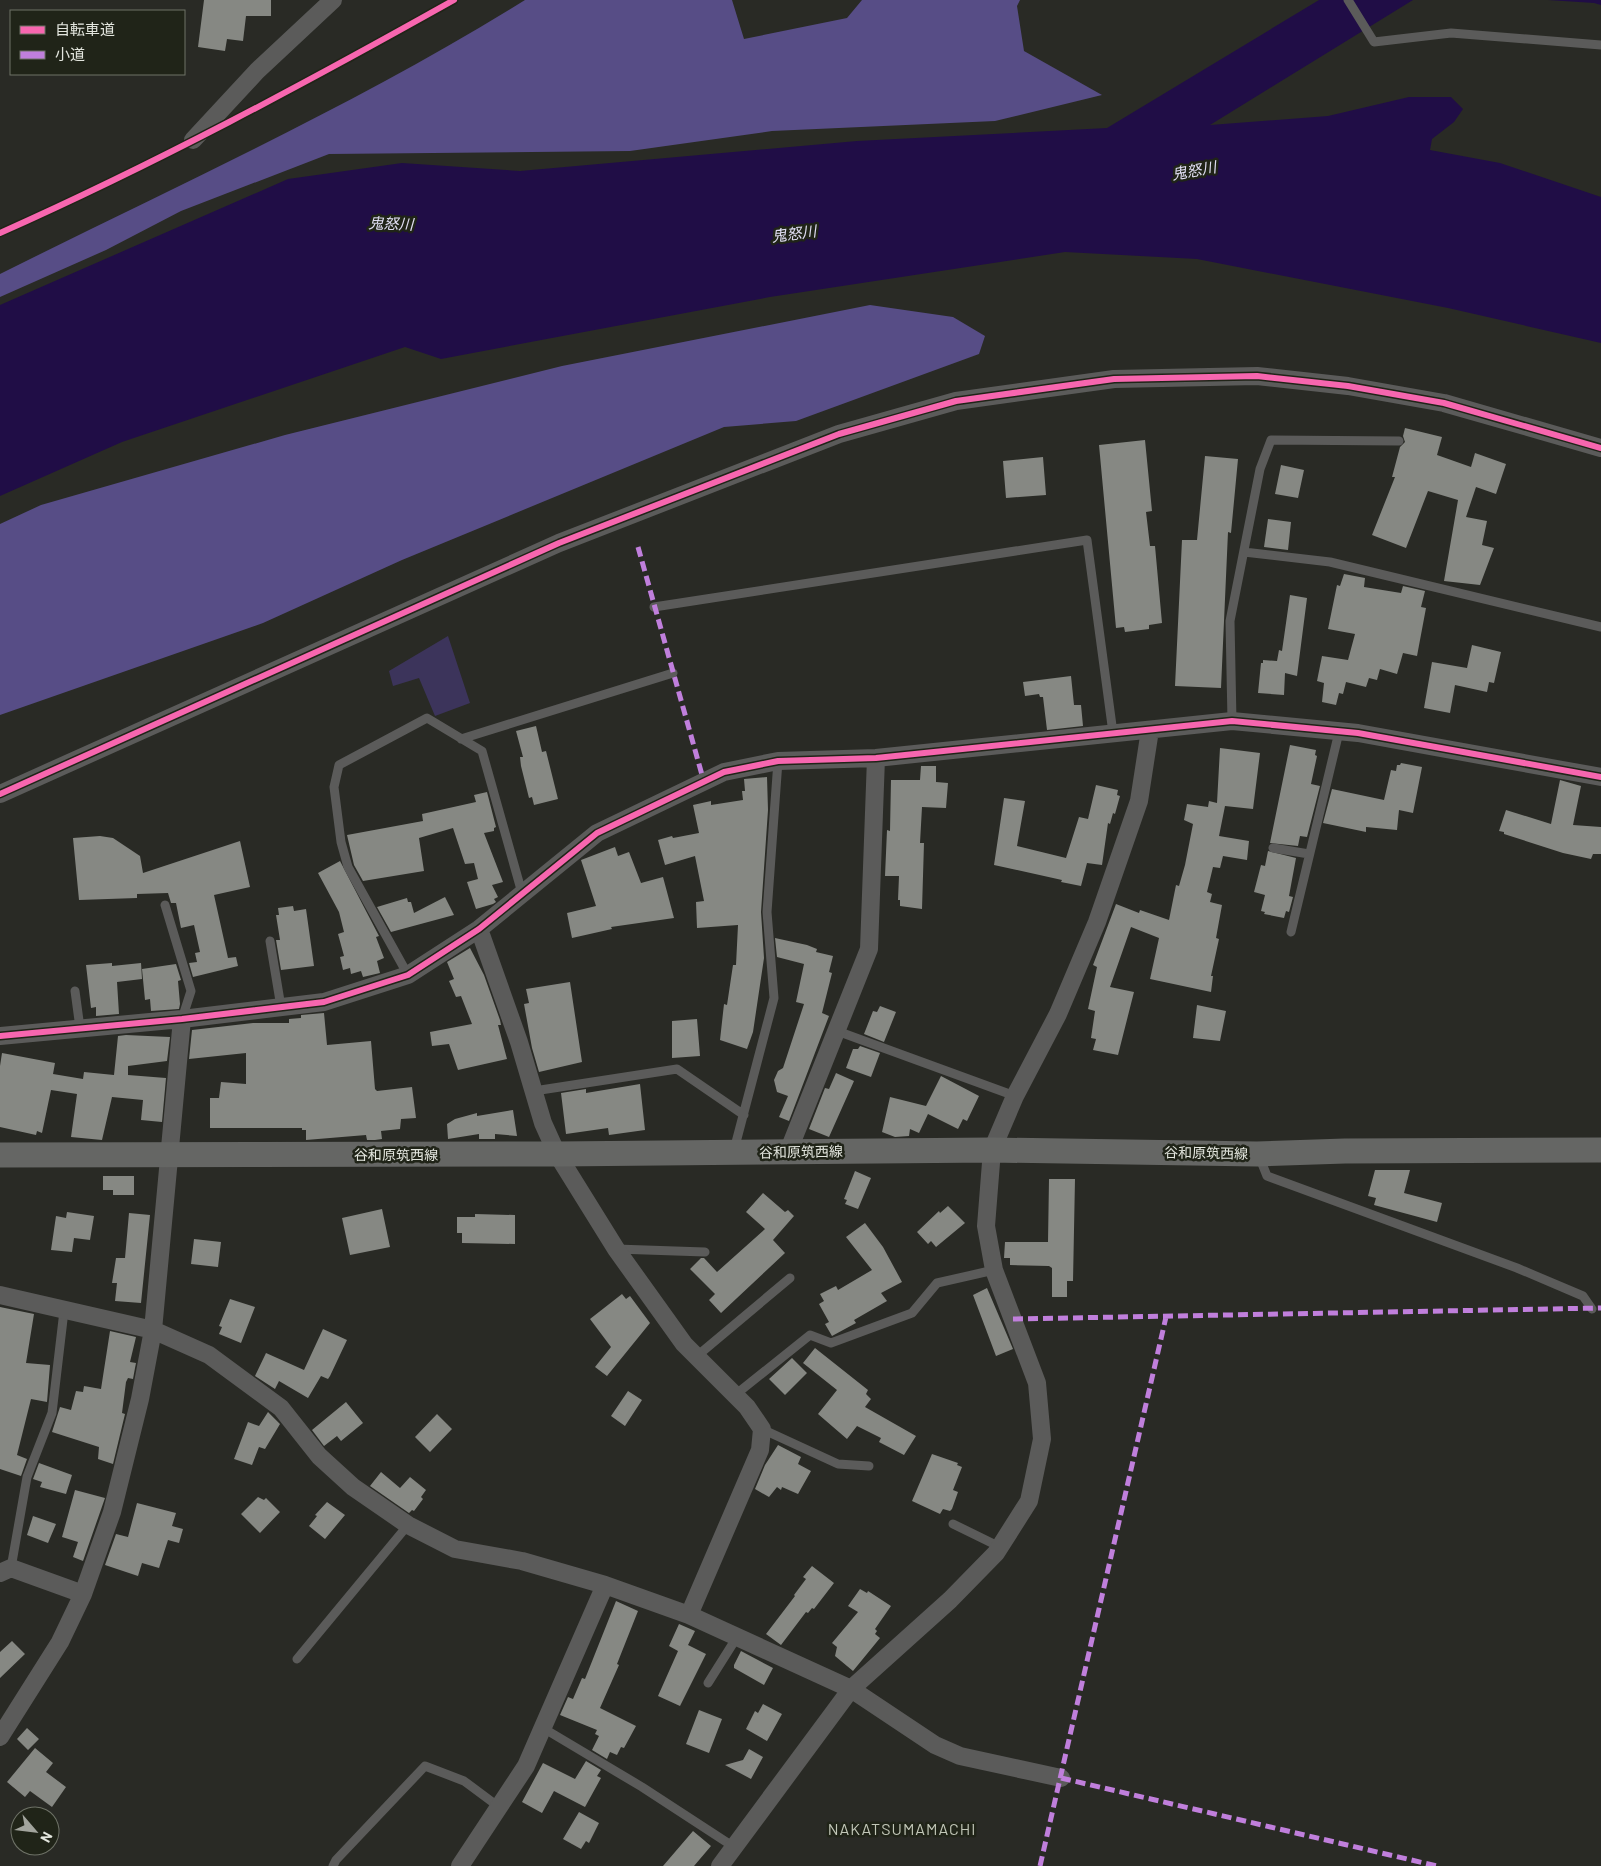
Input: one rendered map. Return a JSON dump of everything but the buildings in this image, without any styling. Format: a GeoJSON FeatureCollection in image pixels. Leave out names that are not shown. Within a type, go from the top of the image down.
{"type":"FeatureCollection","features":[{"type":"Feature","properties":{"kind":"main road","name":"谷和原筑西線"},"geometry":{"type":"LineString","coordinates":[[0,1155],[168,1156],[992,1150],[1258,1154],[1345,1151],[1601,1150]]}},
{"type":"Feature","properties":{"kind":"street"},"geometry":{"type":"LineString","coordinates":[[193,140],[258,71],[333,0]]}},
{"type":"Feature","properties":{"kind":"street"},"geometry":{"type":"LineString","coordinates":[[0,794],[559,543],[839,434],[956,401],[1114,379],[1256,376],[1348,386],[1444,403],[1601,448]]}},
{"type":"Feature","properties":{"kind":"street"},"geometry":{"type":"LineString","coordinates":[[0,1036],[182,1019],[324,1002],[408,976],[479,929],[597,833],[724,772],[778,761],[876,758],[1232,721],[1339,732],[1601,777]]}},
{"type":"Feature","properties":{"kind":"street"},"geometry":{"type":"LineString","coordinates":[[720,1866],[851,1689],[950,1600],[1000,1547],[1029,1501],[1042,1439],[1038,1383],[994,1270],[986,1226],[992,1150],[1015,1096],[1058,1014],[1097,922],[1139,801],[1150,730]]}},
{"type":"Feature","properties":{"kind":"street"},"geometry":{"type":"LineString","coordinates":[[788,1152],[869,949],[876,758]]}},
{"type":"Feature","properties":{"kind":"street"},"geometry":{"type":"LineString","coordinates":[[479,929],[519,1042],[543,1123],[557,1154],[616,1249],[684,1344],[747,1407],[762,1429],[760,1450],[689,1615]]}},
{"type":"Feature","properties":{"kind":"street"},"geometry":{"type":"LineString","coordinates":[[0,1737],[60,1642],[83,1594],[112,1512],[140,1400],[153,1330],[182,1019]]}},
{"type":"Feature","properties":{"kind":"street"},"geometry":{"type":"LineString","coordinates":[[0,1295],[153,1330],[208,1355],[281,1408],[319,1456],[353,1487],[408,1525],[455,1549],[522,1561],[605,1585],[689,1615],[851,1689],[935,1745],[960,1756],[1061,1778]]}},
{"type":"Feature","properties":{"kind":"street"},"geometry":{"type":"LineString","coordinates":[[6,1571],[83,1594]]}},
{"type":"Feature","properties":{"kind":"street"},"geometry":{"type":"LineString","coordinates":[[460,1866],[526,1766],[605,1585]]}},
{"type":"Feature","properties":{"kind":"lane"},"geometry":{"type":"LineString","coordinates":[[1348,0],[1374,42],[1451,34],[1601,44]]}},
{"type":"Feature","properties":{"kind":"lane"},"geometry":{"type":"LineString","coordinates":[[1232,721],[1230,621],[1260,469],[1271,440],[1398,441]]}},
{"type":"Feature","properties":{"kind":"lane"},"geometry":{"type":"LineString","coordinates":[[654,607],[1087,540],[1113,733]]}},
{"type":"Feature","properties":{"kind":"lane"},"geometry":{"type":"LineString","coordinates":[[1244,552],[1330,562],[1601,626]]}},
{"type":"Feature","properties":{"kind":"lane"},"geometry":{"type":"LineString","coordinates":[[461,739],[673,673]]}},
{"type":"Feature","properties":{"kind":"lane"},"geometry":{"type":"LineString","coordinates":[[408,976],[348,866],[340,834],[334,787],[338,764],[427,718],[482,751],[522,893]]}},
{"type":"Feature","properties":{"kind":"lane"},"geometry":{"type":"LineString","coordinates":[[1291,932],[1339,732]]}},
{"type":"Feature","properties":{"kind":"lane"},"geometry":{"type":"LineString","coordinates":[[733,1153],[774,998],[767,912],[778,761]]}},
{"type":"Feature","properties":{"kind":"lane"},"geometry":{"type":"LineString","coordinates":[[1273,848],[1310,854]]}},
{"type":"Feature","properties":{"kind":"lane"},"geometry":{"type":"LineString","coordinates":[[165,905],[191,991],[182,1019]]}},
{"type":"Feature","properties":{"kind":"lane"},"geometry":{"type":"LineString","coordinates":[[270,942],[281,1007]]}},
{"type":"Feature","properties":{"kind":"lane"},"geometry":{"type":"LineString","coordinates":[[75,991],[80,1028]]}},
{"type":"Feature","properties":{"kind":"lane"},"geometry":{"type":"LineString","coordinates":[[837,1030],[1015,1096]]}},
{"type":"Feature","properties":{"kind":"lane"},"geometry":{"type":"LineString","coordinates":[[534,1091],[677,1069],[744,1115]]}},
{"type":"Feature","properties":{"kind":"lane"},"geometry":{"type":"LineString","coordinates":[[1258,1154],[1267,1176],[1517,1268],[1583,1296],[1592,1309]]}},
{"type":"Feature","properties":{"kind":"lane"},"geometry":{"type":"LineString","coordinates":[[616,1249],[705,1252]]}},
{"type":"Feature","properties":{"kind":"lane"},"geometry":{"type":"LineString","coordinates":[[735,1395],[810,1335],[832,1343],[912,1313],[937,1283],[994,1270]]}},
{"type":"Feature","properties":{"kind":"lane"},"geometry":{"type":"LineString","coordinates":[[696,1356],[790,1278]]}},
{"type":"Feature","properties":{"kind":"lane"},"geometry":{"type":"LineString","coordinates":[[6,1571],[27,1477],[52,1413],[64,1311]]}},
{"type":"Feature","properties":{"kind":"lane"},"geometry":{"type":"LineString","coordinates":[[762,1429],[838,1464],[869,1466]]}},
{"type":"Feature","properties":{"kind":"lane"},"geometry":{"type":"LineString","coordinates":[[953,1524],[1000,1547]]}},
{"type":"Feature","properties":{"kind":"lane"},"geometry":{"type":"LineString","coordinates":[[297,1659],[408,1525]]}},
{"type":"Feature","properties":{"kind":"lane"},"geometry":{"type":"LineString","coordinates":[[708,1683],[737,1637]]}},
{"type":"Feature","properties":{"kind":"lane"},"geometry":{"type":"LineString","coordinates":[[543,1728],[642,1787],[734,1847]]}},
{"type":"Feature","properties":{"kind":"lane"},"geometry":{"type":"LineString","coordinates":[[333,1866],[336,1860],[425,1766],[464,1781],[499,1807]]}},
{"type":"Feature","properties":{"kind":"shaded area"},"geometry":{"type":"Polygon","coordinates":[[[525,0],[732,0],[744,39],[847,18],[862,0],[1020,0],[1017,6],[1024,51],[1102,95],[995,121],[772,131],[630,151],[329,154],[181,211],[106,250],[0,297],[0,274],[332,109],[462,38],[525,0]]]}},
{"type":"Feature","properties":{"kind":"shaded area"},"geometry":{"type":"Polygon","coordinates":[[[870,305],[953,317],[985,336],[979,354],[796,421],[724,427],[402,560],[263,623],[0,715],[0,524],[41,505],[285,435],[562,366],[870,305]]]}},
{"type":"Feature","properties":{"kind":"shaded area"},"geometry":{"type":"Polygon","coordinates":[[[448,636],[470,703],[435,716],[419,678],[393,686],[389,671],[448,636]]]}},
{"type":"Feature","properties":{"kind":"water","name":"鬼怒川"},"geometry":{"type":"Polygon","coordinates":[[[1319,0],[1413,0],[1210,125],[1328,116],[1409,97],[1451,97],[1463,109],[1454,122],[1432,139],[1430,150],[1500,163],[1601,197],[1601,343],[1448,308],[1197,259],[1065,252],[770,297],[441,359],[405,347],[122,442],[0,496],[0,305],[288,179],[402,163],[520,171],[857,141],[1107,128],[1319,0]]]}},
{"type":"Feature","properties":{"kind":"water"},"geometry":{"type":"Polygon","coordinates":[[[1548,0],[1601,0],[1601,5],[1594,3],[1548,0]]]}},
{"type":"Feature","properties":{"kind":"marked path"},"geometry":{"type":"LineString","coordinates":[[638,547],[704,782]]}},
{"type":"Feature","properties":{"kind":"marked path"},"geometry":{"type":"LineString","coordinates":[[1013,1319],[1601,1308]]}},
{"type":"Feature","properties":{"kind":"marked path"},"geometry":{"type":"LineString","coordinates":[[1040,1866],[1166,1317]]}},
{"type":"Feature","properties":{"kind":"marked path"},"geometry":{"type":"LineString","coordinates":[[1061,1778],[1437,1866]]}},
{"type":"Feature","properties":{"kind":"cycle path"},"geometry":{"type":"LineString","coordinates":[[0,233],[58,207],[230,122],[454,0]]}},
{"type":"Feature","properties":{"kind":"cycle path"},"geometry":{"type":"LineString","coordinates":[[0,794],[559,543],[839,434],[956,401],[1114,379],[1257,376],[1348,386],[1444,403],[1601,448]]}},
{"type":"Feature","properties":{"kind":"cycle path"},"geometry":{"type":"LineString","coordinates":[[0,1036],[182,1019],[324,1002],[408,975],[479,929],[597,833],[724,772],[778,761],[876,758],[1232,721],[1358,733],[1601,777]]}},
{"type":"Feature","properties":{"kind":"district","name":"NAKATSUMAMACHI"},"geometry":{"type":"Point","coordinates":[902,1829]}}]}
